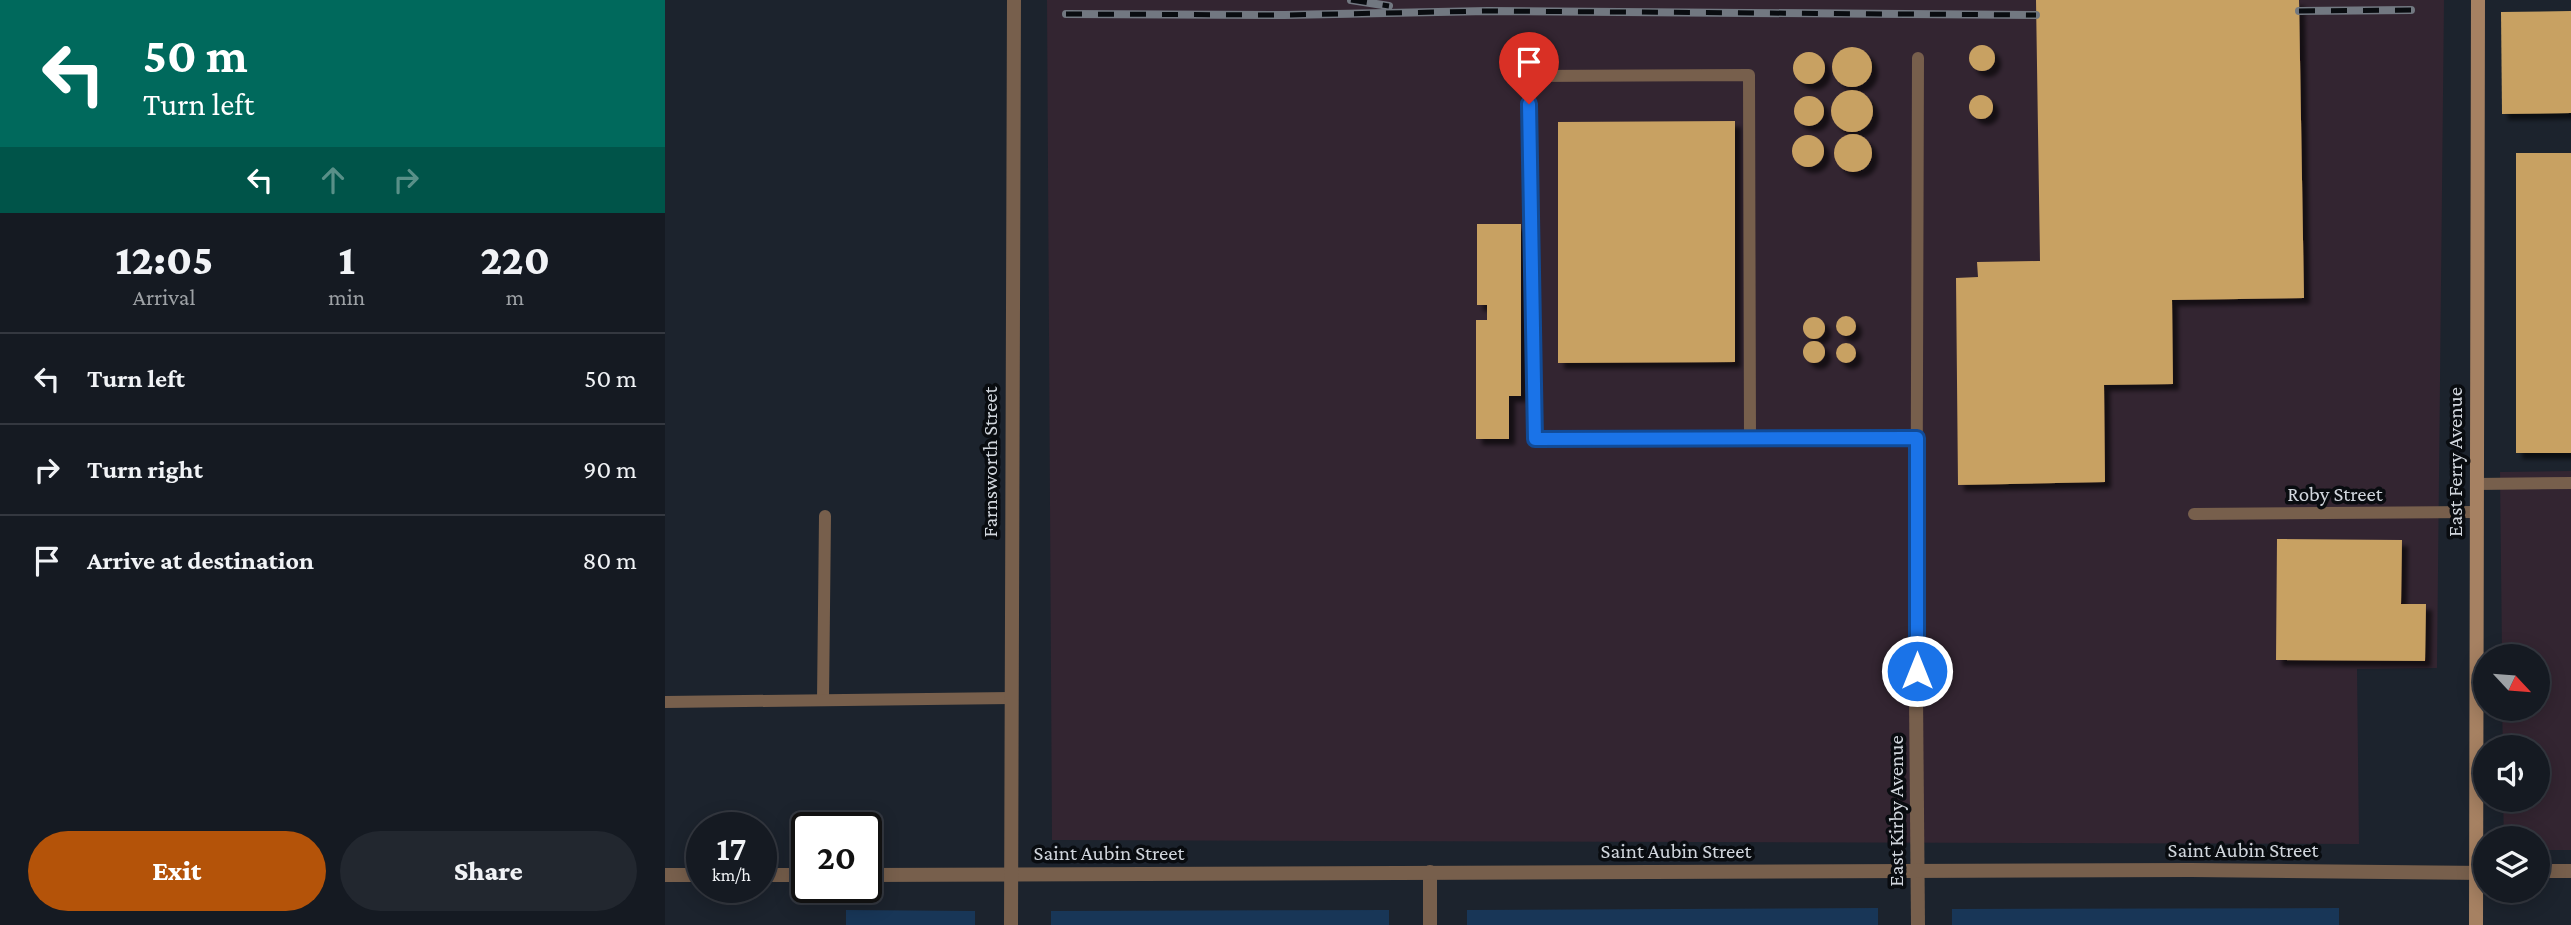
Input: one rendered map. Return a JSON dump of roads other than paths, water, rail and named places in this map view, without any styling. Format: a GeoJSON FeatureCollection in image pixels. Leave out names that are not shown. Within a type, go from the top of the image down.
{"type":"FeatureCollection","features":[{"type":"Feature","properties":{"kind":"street","name":"Farnsworth Street"},"geometry":{"type":"LineString","coordinates":[[1011,925],[1014,0]]}},
{"type":"Feature","properties":{"kind":"street","name":"East Ferry Avenue"},"geometry":{"type":"LineString","coordinates":[[2478,0],[2476,512],[2479,826]]}},
{"type":"Feature","properties":{"kind":"street","name":"East Kirby Avenue"},"geometry":{"type":"LineString","coordinates":[[1916,696],[1918,925]]}},
{"type":"Feature","properties":{"kind":"street","name":"Saint Aubin Street"},"geometry":{"type":"LineString","coordinates":[[882,875],[1918,871],[2473,873]]}},
{"type":"Feature","properties":{"kind":"street"},"geometry":{"type":"LineString","coordinates":[[2550,872],[2571,871]]}},
{"type":"Feature","properties":{"kind":"street"},"geometry":{"type":"LineString","coordinates":[[1430,873],[1430,925]]}},
{"type":"Feature","properties":{"kind":"street"},"geometry":{"type":"LineString","coordinates":[[665,875],[686,875]]}},
{"type":"Feature","properties":{"kind":"street","name":"East Ferry Avenue"},"geometry":{"type":"LineString","coordinates":[[2476,925],[2478,903]]}},
{"type":"Feature","properties":{"kind":"lane"},"geometry":{"type":"LineString","coordinates":[[1916,696],[1918,58]]}},
{"type":"Feature","properties":{"kind":"lane"},"geometry":{"type":"LineString","coordinates":[[1750,438],[1749,75],[1529,76],[1535,439],[1917,438]]}},
{"type":"Feature","properties":{"kind":"lane"},"geometry":{"type":"LineString","coordinates":[[2476,484],[2571,483]]}},
{"type":"Feature","properties":{"kind":"lane","name":"Roby Street"},"geometry":{"type":"LineString","coordinates":[[2194,514],[2476,512]]}},
{"type":"Feature","properties":{"kind":"lane"},"geometry":{"type":"LineString","coordinates":[[824,700],[825,516]]}},
{"type":"Feature","properties":{"kind":"lane"},"geometry":{"type":"LineString","coordinates":[[665,702],[1011,698]]}},
{"type":"Feature","properties":{"kind":"railway"},"geometry":{"type":"LineString","coordinates":[[1351,0],[1389,6]]}},
{"type":"Feature","properties":{"kind":"railway"},"geometry":{"type":"LineString","coordinates":[[2299,11],[2411,10]]}},
{"type":"Feature","properties":{"kind":"railway"},"geometry":{"type":"LineString","coordinates":[[1066,14],[1285,15],[1488,11],[2036,15]]}}]}
